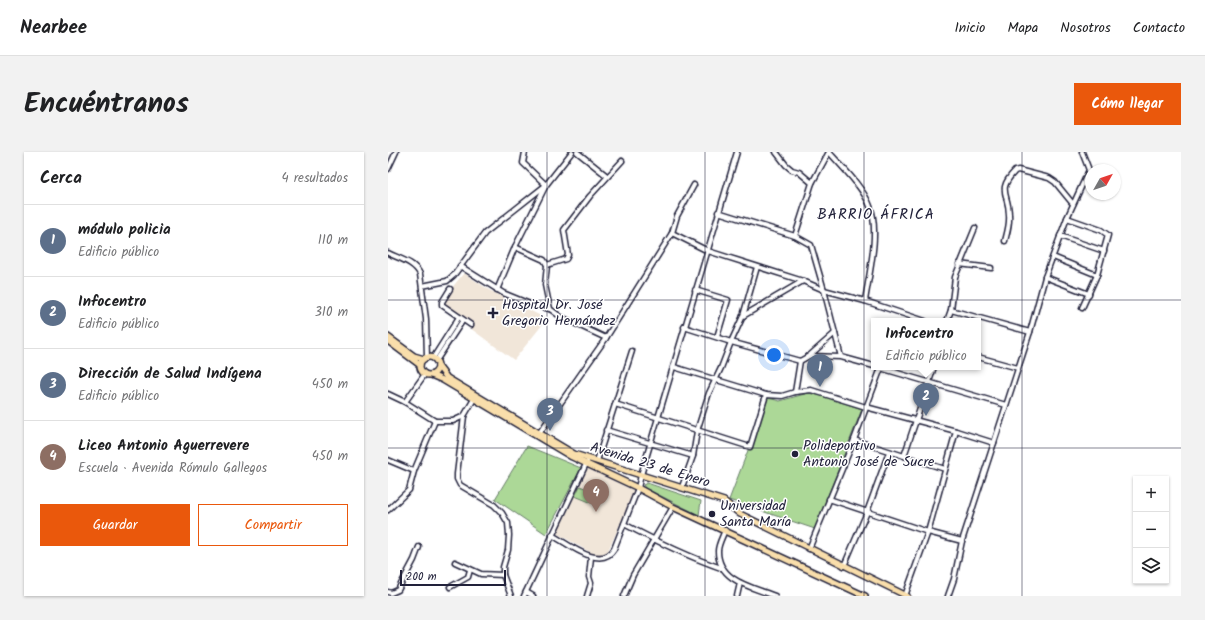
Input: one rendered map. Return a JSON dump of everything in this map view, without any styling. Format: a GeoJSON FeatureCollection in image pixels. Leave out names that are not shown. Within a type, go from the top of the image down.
{"type":"FeatureCollection","features":[{"type":"Feature","properties":{"kind":"main road","name":"Avenida 23 de Enero"},"geometry":{"type":"LineString","coordinates":[[388,337],[414,356],[431,360],[447,378],[537,435]]}},
{"type":"Feature","properties":{"kind":"main road"},"geometry":{"type":"LineString","coordinates":[[388,341],[420,365],[421,370],[428,375],[437,371],[431,360],[420,365]]}},
{"type":"Feature","properties":{"kind":"main road","name":"Avenida 23 de Enero"},"geometry":{"type":"LineString","coordinates":[[428,375],[443,380],[537,435],[673,507],[865,596]]}},
{"type":"Feature","properties":{"kind":"main road","name":"Avenida 23 de Enero"},"geometry":{"type":"LineString","coordinates":[[587,461],[597,461],[724,500],[740,514],[906,596]]}},
{"type":"Feature","properties":{"kind":"street"},"geometry":{"type":"LineString","coordinates":[[388,169],[396,152]]}},
{"type":"Feature","properties":{"kind":"street"},"geometry":{"type":"LineString","coordinates":[[525,152],[523,163],[546,185]]}},
{"type":"Feature","properties":{"kind":"street"},"geometry":{"type":"LineString","coordinates":[[497,290],[515,247],[546,185],[572,152]]}},
{"type":"Feature","properties":{"kind":"street"},"geometry":{"type":"LineString","coordinates":[[577,152],[607,176]]}},
{"type":"Feature","properties":{"kind":"street"},"geometry":{"type":"LineString","coordinates":[[552,535],[591,557],[604,558],[611,554],[638,488],[674,367],[684,327],[737,152]]}},
{"type":"Feature","properties":{"kind":"street"},"geometry":{"type":"LineString","coordinates":[[776,152],[786,165],[792,170],[799,172],[812,183]]}},
{"type":"Feature","properties":{"kind":"street"},"geometry":{"type":"LineString","coordinates":[[795,236],[812,183],[829,152],[854,180],[870,206],[875,232],[865,301]]}},
{"type":"Feature","properties":{"kind":"street"},"geometry":{"type":"LineString","coordinates":[[948,596],[954,578],[962,541],[1030,332],[1045,277],[1067,218],[1089,170],[1082,152]]}},
{"type":"Feature","properties":{"kind":"street"},"geometry":{"type":"LineString","coordinates":[[547,265],[566,259],[568,255],[564,230],[590,196],[622,161]]}},
{"type":"Feature","properties":{"kind":"street"},"geometry":{"type":"LineString","coordinates":[[1005,241],[1010,215],[1005,192],[1005,184],[1016,171],[1018,170],[1049,178],[1055,182],[1073,204]]}},
{"type":"Feature","properties":{"kind":"street"},"geometry":{"type":"LineString","coordinates":[[422,286],[447,281],[454,275],[485,233],[546,185]]}},
{"type":"Feature","properties":{"kind":"street"},"geometry":{"type":"LineString","coordinates":[[537,435],[606,338],[672,232],[678,216],[694,186]]}},
{"type":"Feature","properties":{"kind":"street"},"geometry":{"type":"LineString","coordinates":[[718,212],[795,236],[811,245],[842,357]]}},
{"type":"Feature","properties":{"kind":"street"},"geometry":{"type":"LineString","coordinates":[[1067,218],[1101,230],[1108,235],[1097,275],[1082,308]]}},
{"type":"Feature","properties":{"kind":"street"},"geometry":{"type":"LineString","coordinates":[[948,318],[951,310],[954,277],[975,228]]}},
{"type":"Feature","properties":{"kind":"street"},"geometry":{"type":"LineString","coordinates":[[672,232],[708,251],[803,281],[824,290],[865,301],[916,318]]}},
{"type":"Feature","properties":{"kind":"street"},"geometry":{"type":"LineString","coordinates":[[1060,236],[1104,251]]}},
{"type":"Feature","properties":{"kind":"street"},"geometry":{"type":"LineString","coordinates":[[515,247],[544,260],[547,265],[545,285],[550,309]]}},
{"type":"Feature","properties":{"kind":"street"},"geometry":{"type":"LineString","coordinates":[[388,253],[413,264],[420,274],[431,360]]}},
{"type":"Feature","properties":{"kind":"street"},"geometry":{"type":"LineString","coordinates":[[1053,257],[1097,275]]}},
{"type":"Feature","properties":{"kind":"street"},"geometry":{"type":"LineString","coordinates":[[959,264],[991,268]]}},
{"type":"Feature","properties":{"kind":"street"},"geometry":{"type":"LineString","coordinates":[[460,266],[497,290],[530,304],[550,309],[561,317],[606,338]]}},
{"type":"Feature","properties":{"kind":"street"},"geometry":{"type":"LineString","coordinates":[[682,488],[693,456],[697,432],[709,393],[743,316],[757,267]]}},
{"type":"Feature","properties":{"kind":"street"},"geometry":{"type":"LineString","coordinates":[[1045,277],[1089,294]]}},
{"type":"Feature","properties":{"kind":"street"},"geometry":{"type":"LineString","coordinates":[[743,316],[803,281]]}},
{"type":"Feature","properties":{"kind":"street"},"geometry":{"type":"LineString","coordinates":[[450,289],[442,302],[442,305],[471,325]]}},
{"type":"Feature","properties":{"kind":"street"},"geometry":{"type":"LineString","coordinates":[[695,290],[728,300],[717,337]]}},
{"type":"Feature","properties":{"kind":"street"},"geometry":{"type":"LineString","coordinates":[[951,310],[980,318]]}},
{"type":"Feature","properties":{"kind":"street"},"geometry":{"type":"LineString","coordinates":[[431,360],[461,318]]}},
{"type":"Feature","properties":{"kind":"street"},"geometry":{"type":"LineString","coordinates":[[981,318],[1030,332]]}},
{"type":"Feature","properties":{"kind":"street"},"geometry":{"type":"LineString","coordinates":[[684,327],[800,361],[809,356],[835,334]]}},
{"type":"Feature","properties":{"kind":"street"},"geometry":{"type":"LineString","coordinates":[[597,461],[632,351]]}},
{"type":"Feature","properties":{"kind":"street"},"geometry":{"type":"LineString","coordinates":[[809,356],[842,357],[871,365]]}},
{"type":"Feature","properties":{"kind":"street"},"geometry":{"type":"LineString","coordinates":[[981,358],[1018,368]]}},
{"type":"Feature","properties":{"kind":"street"},"geometry":{"type":"LineString","coordinates":[[795,392],[800,361]]}},
{"type":"Feature","properties":{"kind":"street"},"geometry":{"type":"LineString","coordinates":[[674,367],[766,395],[782,396],[795,392],[811,390],[994,444]]}},
{"type":"Feature","properties":{"kind":"street"},"geometry":{"type":"LineString","coordinates":[[809,549],[854,440],[878,370]]}},
{"type":"Feature","properties":{"kind":"street"},"geometry":{"type":"LineString","coordinates":[[886,370],[1006,406]]}},
{"type":"Feature","properties":{"kind":"street"},"geometry":{"type":"LineString","coordinates":[[904,456],[933,370]]}},
{"type":"Feature","properties":{"kind":"street"},"geometry":{"type":"LineString","coordinates":[[405,402],[428,375]]}},
{"type":"Feature","properties":{"kind":"street"},"geometry":{"type":"LineString","coordinates":[[388,394],[405,402],[435,421],[453,420],[464,416]]}},
{"type":"Feature","properties":{"kind":"street"},"geometry":{"type":"LineString","coordinates":[[615,404],[697,432],[750,447],[766,395]]}},
{"type":"Feature","properties":{"kind":"street"},"geometry":{"type":"LineString","coordinates":[[474,398],[464,416],[457,479],[460,485],[494,505],[502,513],[508,523],[510,535],[503,568],[503,575],[511,596]]}},
{"type":"Feature","properties":{"kind":"street"},"geometry":{"type":"LineString","coordinates":[[388,510],[409,490],[414,471],[435,421]]}},
{"type":"Feature","properties":{"kind":"street"},"geometry":{"type":"LineString","coordinates":[[606,430],[693,456]]}},
{"type":"Feature","properties":{"kind":"street"},"geometry":{"type":"LineString","coordinates":[[906,596],[928,532],[956,432]]}},
{"type":"Feature","properties":{"kind":"street"},"geometry":{"type":"LineString","coordinates":[[854,440],[945,469]]}},
{"type":"Feature","properties":{"kind":"street"},"geometry":{"type":"LineString","coordinates":[[844,566],[867,512],[889,452]]}},
{"type":"Feature","properties":{"kind":"street"},"geometry":{"type":"LineString","coordinates":[[388,460],[414,471]]}},
{"type":"Feature","properties":{"kind":"street"},"geometry":{"type":"LineString","coordinates":[[533,596],[525,594],[587,461]]}},
{"type":"Feature","properties":{"kind":"street"},"geometry":{"type":"LineString","coordinates":[[829,499],[928,532],[962,541]]}},
{"type":"Feature","properties":{"kind":"street"},"geometry":{"type":"LineString","coordinates":[[624,596],[627,586],[673,507]]}},
{"type":"Feature","properties":{"kind":"street"},"geometry":{"type":"LineString","coordinates":[[624,524],[691,557],[721,568],[740,583],[774,596]]}},
{"type":"Feature","properties":{"kind":"street"},"geometry":{"type":"LineString","coordinates":[[721,568],[718,549],[725,530]]}},
{"type":"Feature","properties":{"kind":"street"},"geometry":{"type":"LineString","coordinates":[[388,592],[391,593],[398,590],[419,548]]}},
{"type":"Feature","properties":{"kind":"street"},"geometry":{"type":"LineString","coordinates":[[587,596],[591,583],[589,577],[591,557]]}},
{"type":"Feature","properties":{"kind":"street"},"geometry":{"type":"LineString","coordinates":[[455,562],[481,574],[503,575]]}},
{"type":"Feature","properties":{"kind":"street"},"geometry":{"type":"LineString","coordinates":[[450,587],[468,577],[470,570]]}},
{"type":"Feature","properties":{"kind":"street"},"geometry":{"type":"LineString","coordinates":[[736,596],[740,583]]}},
{"type":"Feature","properties":{"kind":"shaded area","name":"Hospital Dr. José Gregorio Hernández"},"geometry":{"type":"Polygon","coordinates":[[[464,273],[489,290],[547,319],[514,360],[441,307],[441,301],[464,273]]]}},
{"type":"Feature","properties":{"kind":"shaded area"},"geometry":{"type":"Polygon","coordinates":[[[587,467],[635,491],[607,553],[595,555],[556,533],[587,467]]]}},
{"type":"Feature","properties":{"kind":"green space","name":"Polideportivo Antonio José de Sucre"},"geometry":{"type":"Polygon","coordinates":[[[808,393],[823,396],[862,409],[815,529],[729,500],[768,398],[780,401],[808,393]]]}},
{"type":"Feature","properties":{"kind":"green space"},"geometry":{"type":"Polygon","coordinates":[[[527,446],[581,468],[546,534],[495,499],[527,446]]]}},
{"type":"Feature","properties":{"kind":"green space"},"geometry":{"type":"Polygon","coordinates":[[[647,483],[701,501],[699,515],[645,488],[643,485],[647,483]]]}},
{"type":"Feature","properties":{"kind":"green space"},"geometry":{"type":"Polygon","coordinates":[[[580,486],[596,493],[592,503],[575,496],[580,486]]]}},
{"type":"Feature","properties":{"kind":"place","name":"Hospital Dr. José Gregorio Hernández"},"geometry":{"type":"Point","coordinates":[493,313]}},
{"type":"Feature","properties":{"kind":"place","name":"módulo policia"},"geometry":{"type":"Point","coordinates":[820,387]}},
{"type":"Feature","properties":{"kind":"place","name":"Infocentro"},"geometry":{"type":"Point","coordinates":[926,416]}},
{"type":"Feature","properties":{"kind":"place","name":"Dirección de Salud Indígena"},"geometry":{"type":"Point","coordinates":[550,431]}},
{"type":"Feature","properties":{"kind":"place","name":"Polideportivo Antonio José de Sucre"},"geometry":{"type":"Point","coordinates":[795,454]}},
{"type":"Feature","properties":{"kind":"place","name":"Liceo Antonio Aguerrevere"},"geometry":{"type":"Point","coordinates":[596,512]}},
{"type":"Feature","properties":{"kind":"place","name":"Universidad Santa María"},"geometry":{"type":"Point","coordinates":[712,514]}},
{"type":"Feature","properties":{"kind":"district","name":"BARRIO ÁFRICA"},"geometry":{"type":"Point","coordinates":[876,215]}}]}
